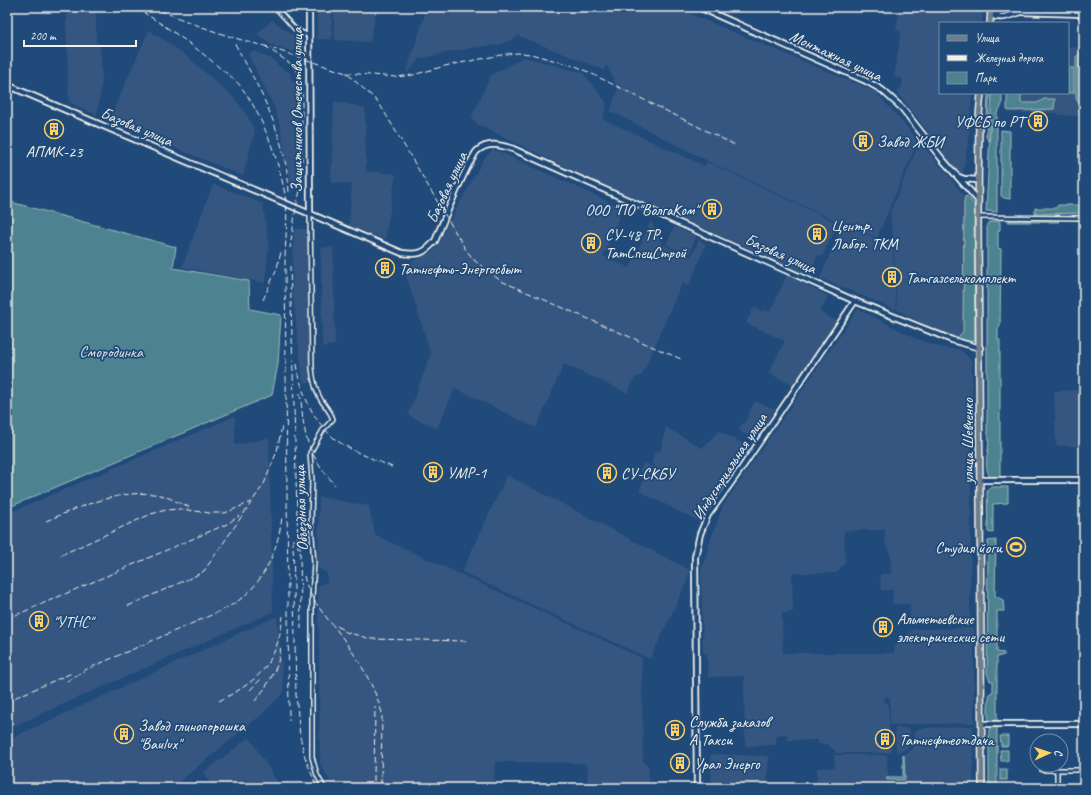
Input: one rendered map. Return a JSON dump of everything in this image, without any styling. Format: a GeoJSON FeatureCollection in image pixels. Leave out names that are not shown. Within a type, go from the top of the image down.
{"type":"FeatureCollection","features":[{"type":"Feature","properties":{"kind":"main road"},"geometry":{"type":"LineString","coordinates":[[990,22],[991,7]]}},
{"type":"Feature","properties":{"kind":"main road","name":"улица Шевченко"},"geometry":{"type":"LineString","coordinates":[[981,94],[979,116],[978,217],[982,788]]}},
{"type":"Feature","properties":{"kind":"street"},"geometry":{"type":"LineString","coordinates":[[275,7],[295,29],[309,36]]}},
{"type":"Feature","properties":{"kind":"street","name":"Защитников Отечества улица"},"geometry":{"type":"LineString","coordinates":[[309,7],[310,214]]}},
{"type":"Feature","properties":{"kind":"street","name":"Монтажная улица"},"geometry":{"type":"LineString","coordinates":[[699,7],[882,90],[902,108],[978,200]]}},
{"type":"Feature","properties":{"kind":"street"},"geometry":{"type":"LineString","coordinates":[[991,15],[1010,9],[1020,12],[1084,14]]}},
{"type":"Feature","properties":{"kind":"street"},"geometry":{"type":"LineString","coordinates":[[991,15],[1001,21],[1020,12]]}},
{"type":"Feature","properties":{"kind":"street","name":"Базовая улица"},"geometry":{"type":"LineString","coordinates":[[7,85],[402,253],[416,254],[424,252],[428,249],[434,241],[461,179],[476,152],[484,147],[500,145],[513,149],[855,301],[950,340],[980,348]]}},
{"type":"Feature","properties":{"kind":"street"},"geometry":{"type":"LineString","coordinates":[[956,175],[964,179],[978,180]]}},
{"type":"Feature","properties":{"kind":"street","name":"Объездная улица"},"geometry":{"type":"LineString","coordinates":[[310,214],[312,368],[314,385],[321,399],[330,411],[333,419],[323,430],[310,453],[312,480],[311,524],[314,562],[312,598],[312,757],[317,775],[324,788]]}},
{"type":"Feature","properties":{"kind":"street"},"geometry":{"type":"LineString","coordinates":[[978,217],[1084,218]]}},
{"type":"Feature","properties":{"kind":"street","name":"Индустриальная улица"},"geometry":{"type":"LineString","coordinates":[[696,788],[695,557],[700,534],[708,514],[741,469],[855,301]]}},
{"type":"Feature","properties":{"kind":"street"},"geometry":{"type":"LineString","coordinates":[[981,480],[1084,480]]}},
{"type":"Feature","properties":{"kind":"street"},"geometry":{"type":"LineString","coordinates":[[982,724],[1084,724]]}},
{"type":"Feature","properties":{"kind":"street"},"geometry":{"type":"LineString","coordinates":[[1069,770],[1084,770]]}},
{"type":"Feature","properties":{"kind":"street"},"geometry":{"type":"LineString","coordinates":[[1057,773],[1057,788]]}},
{"type":"Feature","properties":{"kind":"shaded area"},"geometry":{"type":"Polygon","coordinates":[[[69,7],[96,7],[96,42],[100,44],[102,81],[97,115],[69,102],[66,23],[69,7]]]}},
{"type":"Feature","properties":{"kind":"shaded area"},"geometry":{"type":"Polygon","coordinates":[[[317,7],[331,7],[332,39],[317,39],[317,7]]]}},
{"type":"Feature","properties":{"kind":"shaded area"},"geometry":{"type":"Polygon","coordinates":[[[333,7],[377,7],[370,42],[335,40],[333,7]]]}},
{"type":"Feature","properties":{"kind":"shaded area","name":"Завод ЖБИ"},"geometry":{"type":"Polygon","coordinates":[[[407,7],[674,7],[876,92],[918,140],[877,238],[844,222],[841,223],[716,165],[610,111],[618,89],[606,64],[604,70],[519,36],[499,45],[476,47],[420,59],[406,74],[425,14],[407,7]]]}},
{"type":"Feature","properties":{"kind":"shaded area"},"geometry":{"type":"Polygon","coordinates":[[[900,7],[983,7],[982,22],[939,22],[939,94],[972,94],[969,138],[963,173],[956,172],[897,92],[902,87],[903,79],[894,77],[901,32],[896,30],[900,7]]]}},
{"type":"Feature","properties":{"kind":"shaded area"},"geometry":{"type":"Polygon","coordinates":[[[272,20],[301,41],[294,52],[270,44],[257,34],[272,20]]]}},
{"type":"Feature","properties":{"kind":"shaded area"},"geometry":{"type":"Polygon","coordinates":[[[149,30],[183,53],[231,95],[248,117],[255,132],[243,176],[109,120],[149,30]]]}},
{"type":"Feature","properties":{"kind":"shaded area"},"geometry":{"type":"Polygon","coordinates":[[[1069,47],[1084,47],[1084,116],[1059,115],[1058,113],[1012,113],[1012,94],[1069,94],[1069,47]]]}},
{"type":"Feature","properties":{"kind":"shaded area"},"geometry":{"type":"Polygon","coordinates":[[[253,51],[272,59],[281,68],[289,72],[292,81],[298,83],[299,188],[292,191],[280,125],[274,107],[248,54],[253,51]]]}},
{"type":"Feature","properties":{"kind":"shaded area"},"geometry":{"type":"Polygon","coordinates":[[[524,57],[583,73],[607,103],[603,119],[705,166],[707,162],[838,223],[822,257],[818,255],[809,275],[578,173],[479,125],[471,118],[491,75],[524,57]]]}},
{"type":"Feature","properties":{"kind":"shaded area"},"geometry":{"type":"Polygon","coordinates":[[[334,101],[365,108],[366,171],[396,174],[385,239],[349,226],[352,184],[331,183],[334,101]]]}},
{"type":"Feature","properties":{"kind":"shaded area"},"geometry":{"type":"Polygon","coordinates":[[[920,142],[967,200],[965,334],[959,338],[938,331],[897,310],[894,248],[890,212],[920,142]]]}},
{"type":"Feature","properties":{"kind":"shaded area","name":"СУ-48 ТР. ТатСпецСтрой"},"geometry":{"type":"Polygon","coordinates":[[[493,149],[623,208],[603,256],[630,268],[651,221],[663,245],[691,257],[699,240],[706,244],[689,286],[682,283],[642,375],[636,377],[627,393],[564,364],[536,428],[455,388],[437,428],[408,415],[431,354],[403,266],[434,251],[483,160],[493,149]]]}},
{"type":"Feature","properties":{"kind":"shaded area"},"geometry":{"type":"Polygon","coordinates":[[[213,184],[263,204],[269,245],[265,283],[182,267],[213,184]]]}},
{"type":"Feature","properties":{"kind":"shaded area"},"geometry":{"type":"Polygon","coordinates":[[[843,222],[893,247],[896,310],[820,278],[843,222]]]}},
{"type":"Feature","properties":{"kind":"shaded area"},"geometry":{"type":"Polygon","coordinates":[[[674,227],[696,236],[689,254],[666,245],[674,227]]]}},
{"type":"Feature","properties":{"kind":"shaded area"},"geometry":{"type":"Polygon","coordinates":[[[294,229],[307,229],[310,383],[303,382],[292,285],[294,229]]]}},
{"type":"Feature","properties":{"kind":"shaded area"},"geometry":{"type":"Polygon","coordinates":[[[333,247],[335,345],[322,347],[321,248],[333,247]]]}},
{"type":"Feature","properties":{"kind":"shaded area"},"geometry":{"type":"Polygon","coordinates":[[[787,275],[828,296],[820,312],[837,321],[793,385],[768,373],[785,341],[746,323],[754,307],[763,312],[764,309],[770,312],[787,275]]]}},
{"type":"Feature","properties":{"kind":"shaded area"},"geometry":{"type":"Polygon","coordinates":[[[858,309],[915,338],[939,347],[961,350],[972,361],[970,622],[910,624],[910,604],[892,604],[893,590],[881,590],[880,574],[891,574],[891,556],[885,543],[885,530],[844,531],[845,562],[837,573],[792,573],[793,612],[782,613],[783,653],[894,653],[895,646],[913,629],[974,628],[974,723],[890,725],[890,698],[885,697],[884,702],[888,703],[891,753],[837,753],[828,744],[818,744],[818,740],[788,740],[787,734],[776,735],[776,745],[745,746],[744,676],[708,677],[707,653],[703,653],[701,571],[723,506],[858,309]]]}},
{"type":"Feature","properties":{"kind":"shaded area"},"geometry":{"type":"Polygon","coordinates":[[[1084,390],[1084,444],[1082,446],[1056,446],[1054,391],[1084,390]]]}},
{"type":"Feature","properties":{"kind":"shaded area"},"geometry":{"type":"Polygon","coordinates":[[[755,401],[775,409],[755,440],[739,430],[742,423],[744,424],[755,401]]]}},
{"type":"Feature","properties":{"kind":"shaded area"},"geometry":{"type":"Polygon","coordinates":[[[235,416],[235,445],[269,438],[273,612],[7,729],[7,514],[235,416]]]}},
{"type":"Feature","properties":{"kind":"shaded area"},"geometry":{"type":"Polygon","coordinates":[[[666,427],[702,448],[719,431],[750,447],[713,497],[700,522],[639,491],[646,475],[639,472],[644,462],[654,468],[655,465],[652,463],[655,450],[660,452],[666,427]]]}},
{"type":"Feature","properties":{"kind":"shaded area"},"geometry":{"type":"Polygon","coordinates":[[[507,475],[690,570],[686,584],[650,659],[462,572],[507,475]]]}},
{"type":"Feature","properties":{"kind":"shaded area"},"geometry":{"type":"Polygon","coordinates":[[[319,497],[369,506],[375,535],[642,658],[643,761],[649,768],[649,788],[587,788],[588,767],[584,763],[495,762],[494,788],[334,788],[320,763],[318,586],[327,582],[327,573],[318,568],[319,497]]]}},
{"type":"Feature","properties":{"kind":"shaded area"},"geometry":{"type":"Polygon","coordinates":[[[277,616],[284,692],[260,716],[174,786],[170,788],[12,788],[7,775],[7,740],[277,616]]]}},
{"type":"Feature","properties":{"kind":"shaded area"},"geometry":{"type":"Polygon","coordinates":[[[973,726],[973,788],[824,788],[824,786],[817,786],[817,768],[835,767],[834,755],[887,755],[888,780],[905,779],[904,755],[914,747],[915,731],[920,728],[973,726]]]}},
{"type":"Feature","properties":{"kind":"shaded area"},"geometry":{"type":"Polygon","coordinates":[[[895,728],[910,728],[910,745],[903,751],[896,752],[895,728]]]}},
{"type":"Feature","properties":{"kind":"shaded area"},"geometry":{"type":"Polygon","coordinates":[[[249,737],[280,786],[278,788],[203,788],[210,783],[203,773],[249,737]]]}},
{"type":"Feature","properties":{"kind":"shaded area"},"geometry":{"type":"Polygon","coordinates":[[[710,754],[769,756],[766,788],[712,788],[710,754]]]}},
{"type":"Feature","properties":{"kind":"green space"},"geometry":{"type":"Polygon","coordinates":[[[1023,7],[1084,7],[1084,10],[1023,9],[1023,7]]]}},
{"type":"Feature","properties":{"kind":"green space"},"geometry":{"type":"Polygon","coordinates":[[[1080,53],[1084,53],[1084,103],[1079,103],[1076,99],[1076,57],[1080,53]]]}},
{"type":"Feature","properties":{"kind":"green space"},"geometry":{"type":"Polygon","coordinates":[[[1069,68],[1074,68],[1074,93],[1069,93],[1069,68]]]}},
{"type":"Feature","properties":{"kind":"green space"},"geometry":{"type":"Polygon","coordinates":[[[988,94],[991,94],[989,102],[989,141],[986,137],[988,94]]]}},
{"type":"Feature","properties":{"kind":"green space"},"geometry":{"type":"Polygon","coordinates":[[[992,94],[1002,94],[1002,105],[997,113],[997,212],[986,211],[992,94]]]}},
{"type":"Feature","properties":{"kind":"green space"},"geometry":{"type":"Polygon","coordinates":[[[1007,94],[1021,94],[1021,103],[1037,103],[1044,99],[1055,99],[1054,109],[1007,110],[1007,94]]]}},
{"type":"Feature","properties":{"kind":"green space"},"geometry":{"type":"Polygon","coordinates":[[[1001,130],[1010,131],[1010,199],[1001,196],[1001,130]]]}},
{"type":"Feature","properties":{"kind":"green space"},"geometry":{"type":"Polygon","coordinates":[[[967,196],[974,205],[975,339],[971,342],[957,338],[963,332],[964,202],[965,197],[967,196]]]}},
{"type":"Feature","properties":{"kind":"green space","name":"Смородинка"},"geometry":{"type":"Polygon","coordinates":[[[7,201],[176,247],[173,268],[249,281],[250,309],[281,315],[278,364],[272,395],[7,508],[7,201]]]}},
{"type":"Feature","properties":{"kind":"green space"},"geometry":{"type":"Polygon","coordinates":[[[1058,205],[1084,205],[1084,213],[1035,214],[1035,208],[1056,208],[1058,205]]]}},
{"type":"Feature","properties":{"kind":"green space"},"geometry":{"type":"Polygon","coordinates":[[[1010,220],[1058,220],[1059,222],[1008,222],[1010,220]]]}},
{"type":"Feature","properties":{"kind":"green space"},"geometry":{"type":"Polygon","coordinates":[[[989,222],[1000,222],[1000,230],[998,231],[998,248],[1001,249],[1000,327],[998,328],[998,340],[1000,340],[1000,477],[990,477],[987,466],[989,442],[987,431],[987,224],[989,222]]]}},
{"type":"Feature","properties":{"kind":"green space"},"geometry":{"type":"Polygon","coordinates":[[[990,487],[1008,487],[1008,503],[993,504],[993,533],[988,532],[987,490],[989,490],[990,487]]]}},
{"type":"Feature","properties":{"kind":"green space"},"geometry":{"type":"Polygon","coordinates":[[[996,540],[995,596],[1003,600],[1004,611],[997,611],[997,652],[1004,653],[1004,655],[997,657],[997,721],[989,721],[988,703],[990,693],[993,692],[993,681],[990,681],[987,673],[988,541],[996,540]]]}},
{"type":"Feature","properties":{"kind":"green space"},"geometry":{"type":"Polygon","coordinates":[[[997,726],[997,788],[989,788],[989,730],[990,727],[997,726]]]}},
{"type":"Feature","properties":{"kind":"green space"},"geometry":{"type":"Polygon","coordinates":[[[1000,736],[1008,736],[1008,746],[1001,746],[1000,736]]]}},
{"type":"Feature","properties":{"kind":"green space"},"geometry":{"type":"Polygon","coordinates":[[[1000,750],[1008,750],[1008,761],[1001,761],[1000,750]]]}},
{"type":"Feature","properties":{"kind":"green space"},"geometry":{"type":"Polygon","coordinates":[[[903,755],[905,780],[887,780],[887,777],[903,777],[903,755]]]}},
{"type":"Feature","properties":{"kind":"green space"},"geometry":{"type":"Polygon","coordinates":[[[1000,769],[1007,769],[1007,780],[1000,780],[1000,769]]]}},
{"type":"Feature","properties":{"kind":"railway"},"geometry":{"type":"LineString","coordinates":[[135,7],[190,44],[239,84],[256,111],[270,142],[284,188],[287,217],[285,262],[289,721]]}},
{"type":"Feature","properties":{"kind":"railway"},"geometry":{"type":"LineString","coordinates":[[152,7],[223,34],[265,46],[346,73],[374,98],[382,108],[466,250],[475,261],[501,281],[681,359]]}},
{"type":"Feature","properties":{"kind":"railway"},"geometry":{"type":"LineString","coordinates":[[235,44],[254,79],[271,116],[284,155],[289,195]]}},
{"type":"Feature","properties":{"kind":"railway"},"geometry":{"type":"LineString","coordinates":[[265,46],[291,64],[296,70],[302,84],[302,183],[296,207],[290,248]]}},
{"type":"Feature","properties":{"kind":"railway"},"geometry":{"type":"LineString","coordinates":[[346,73],[396,77],[413,75],[445,66],[506,54],[531,54],[578,67],[737,146]]}},
{"type":"Feature","properties":{"kind":"railway"},"geometry":{"type":"LineString","coordinates":[[263,300],[277,268],[281,252]]}},
{"type":"Feature","properties":{"kind":"railway"},"geometry":{"type":"LineString","coordinates":[[290,266],[298,548]]}},
{"type":"Feature","properties":{"kind":"railway"},"geometry":{"type":"LineString","coordinates":[[297,364],[301,385],[309,405],[314,415],[327,432],[348,447],[392,467]]}},
{"type":"Feature","properties":{"kind":"railway"},"geometry":{"type":"LineString","coordinates":[[300,393],[304,426],[309,446],[321,467],[335,485]]}},
{"type":"Feature","properties":{"kind":"railway"},"geometry":{"type":"LineString","coordinates":[[128,606],[204,571],[264,484],[277,451],[282,426]]}},
{"type":"Feature","properties":{"kind":"railway"},"geometry":{"type":"LineString","coordinates":[[46,521],[88,504],[119,496],[135,494],[164,496],[189,507]]}},
{"type":"Feature","properties":{"kind":"railway"},"geometry":{"type":"LineString","coordinates":[[61,555],[151,514],[166,510],[180,509],[210,513],[225,513],[251,502]]}},
{"type":"Feature","properties":{"kind":"railway"},"geometry":{"type":"LineString","coordinates":[[7,619],[227,524],[239,516]]}},
{"type":"Feature","properties":{"kind":"railway"},"geometry":{"type":"LineString","coordinates":[[67,681],[85,670],[216,613],[235,603],[245,595],[262,576],[273,554],[282,517]]}},
{"type":"Feature","properties":{"kind":"railway"},"geometry":{"type":"LineString","coordinates":[[293,539],[296,695],[300,736],[305,757],[317,788]]}},
{"type":"Feature","properties":{"kind":"railway"},"geometry":{"type":"LineString","coordinates":[[300,543],[301,629]]}},
{"type":"Feature","properties":{"kind":"railway"},"geometry":{"type":"LineString","coordinates":[[304,576],[306,584],[314,599],[346,642],[358,661],[370,681],[379,702],[382,713],[381,788]]}},
{"type":"Feature","properties":{"kind":"railway"},"geometry":{"type":"LineString","coordinates":[[219,701],[245,686],[256,678],[264,669],[276,647],[283,616]]}},
{"type":"Feature","properties":{"kind":"railway"},"geometry":{"type":"LineString","coordinates":[[337,626],[346,632],[371,639],[466,641]]}},
{"type":"Feature","properties":{"kind":"railway"},"geometry":{"type":"LineString","coordinates":[[255,701],[276,668],[281,645]]}},
{"type":"Feature","properties":{"kind":"railway"},"geometry":{"type":"LineString","coordinates":[[7,701],[72,673]]}},
{"type":"Feature","properties":{"kind":"railway"},"geometry":{"type":"LineString","coordinates":[[250,690],[262,678]]}},
{"type":"Feature","properties":{"kind":"railway"},"geometry":{"type":"LineString","coordinates":[[374,781],[375,706]]}},
{"type":"Feature","properties":{"kind":"place","name":"УФСБ по РТ"},"geometry":{"type":"Point","coordinates":[1038,121]}},
{"type":"Feature","properties":{"kind":"place","name":"АПМК-23"},"geometry":{"type":"Point","coordinates":[54,129]}},
{"type":"Feature","properties":{"kind":"place","name":"Завод ЖБИ"},"geometry":{"type":"Point","coordinates":[863,141]}},
{"type":"Feature","properties":{"kind":"place","name":"ООО \"ПО \"ВолгаКом\""},"geometry":{"type":"Point","coordinates":[712,209]}},
{"type":"Feature","properties":{"kind":"place","name":"Центр. Лабор. ТКМ"},"geometry":{"type":"Point","coordinates":[817,234]}},
{"type":"Feature","properties":{"kind":"place","name":"СУ-48 ТР. ТатСпецСтрой"},"geometry":{"type":"Point","coordinates":[591,243]}},
{"type":"Feature","properties":{"kind":"place","name":"Татнефть-Энергосбыт"},"geometry":{"type":"Point","coordinates":[385,268]}},
{"type":"Feature","properties":{"kind":"place","name":"Татгазселькомплект"},"geometry":{"type":"Point","coordinates":[892,277]}},
{"type":"Feature","properties":{"kind":"place","name":"УМР-1"},"geometry":{"type":"Point","coordinates":[433,472]}},
{"type":"Feature","properties":{"kind":"place","name":"СУ-СКБУ"},"geometry":{"type":"Point","coordinates":[607,473]}},
{"type":"Feature","properties":{"kind":"place","name":"Студия йоги"},"geometry":{"type":"Point","coordinates":[1016,547]}},
{"type":"Feature","properties":{"kind":"place","name":"\"УТНС\""},"geometry":{"type":"Point","coordinates":[39,621]}},
{"type":"Feature","properties":{"kind":"place","name":"Альметьевские электрические сети"},"geometry":{"type":"Point","coordinates":[883,627]}},
{"type":"Feature","properties":{"kind":"place","name":"Служба заказов А Такси"},"geometry":{"type":"Point","coordinates":[675,730]}},
{"type":"Feature","properties":{"kind":"place","name":"Завод глинопорошка \"Baulux\""},"geometry":{"type":"Point","coordinates":[124,734]}},
{"type":"Feature","properties":{"kind":"place","name":"Татнефтеотдача"},"geometry":{"type":"Point","coordinates":[885,739]}},
{"type":"Feature","properties":{"kind":"place","name":"Урал Энерго"},"geometry":{"type":"Point","coordinates":[680,763]}}]}
